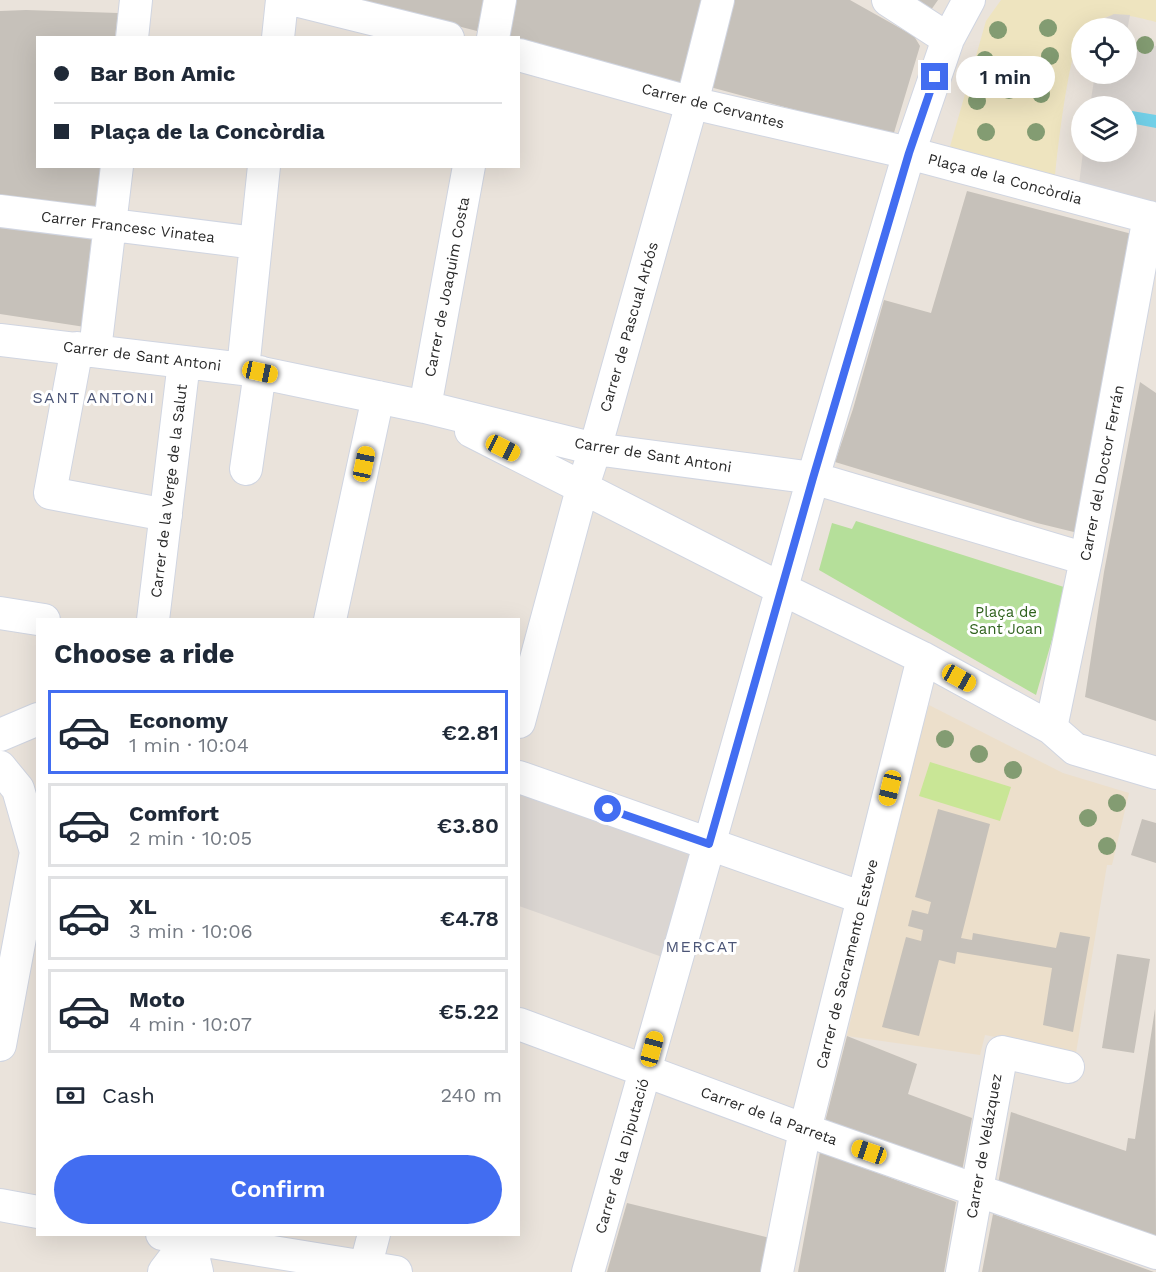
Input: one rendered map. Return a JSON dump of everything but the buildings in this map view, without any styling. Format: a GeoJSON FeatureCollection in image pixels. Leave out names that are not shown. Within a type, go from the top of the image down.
{"type":"FeatureCollection","features":[{"type":"Feature","properties":{"kind":"street"},"geometry":{"type":"LineString","coordinates":[[132,36],[136,0]]}},
{"type":"Feature","properties":{"kind":"street"},"geometry":{"type":"LineString","coordinates":[[278,36],[282,0]]}},
{"type":"Feature","properties":{"kind":"street"},"geometry":{"type":"LineString","coordinates":[[295,0],[440,36]]}},
{"type":"Feature","properties":{"kind":"street"},"geometry":{"type":"LineString","coordinates":[[493,36],[500,0]]}},
{"type":"Feature","properties":{"kind":"street","name":"Carrer de Pascual Arbós"},"geometry":{"type":"LineString","coordinates":[[520,718],[582,489],[692,103],[718,0]]}},
{"type":"Feature","properties":{"kind":"street"},"geometry":{"type":"LineString","coordinates":[[888,0],[948,39]]}},
{"type":"Feature","properties":{"kind":"street","name":"Plaça de la Concòrdia"},"geometry":{"type":"LineString","coordinates":[[969,0],[948,39],[909,153],[1153,218]]}},
{"type":"Feature","properties":{"kind":"street","name":"Carrer de Cervantes"},"geometry":{"type":"LineString","coordinates":[[520,56],[692,103],[909,153]]}},
{"type":"Feature","properties":{"kind":"street","name":"Carrer de la Diputació"},"geometry":{"type":"LineString","coordinates":[[588,1272],[813,478],[909,153]]}},
{"type":"Feature","properties":{"kind":"street"},"geometry":{"type":"LineString","coordinates":[[117,168],[110,225],[86,349],[50,493],[166,515]]}},
{"type":"Feature","properties":{"kind":"street"},"geometry":{"type":"LineString","coordinates":[[246,469],[256,243],[264,168]]}},
{"type":"Feature","properties":{"kind":"street","name":"Carrer de Joaquim Costa"},"geometry":{"type":"LineString","coordinates":[[424,407],[469,168]]}},
{"type":"Feature","properties":{"kind":"street","name":"Carrer Francesc Vinatea"},"geometry":{"type":"LineString","coordinates":[[0,211],[256,243]]}},
{"type":"Feature","properties":{"kind":"street","name":"Carrer del Doctor Ferrán"},"geometry":{"type":"LineString","coordinates":[[1051,728],[1153,218]]}},
{"type":"Feature","properties":{"kind":"street","name":"Carrer de Sant Antoni"},"geometry":{"type":"LineString","coordinates":[[0,340],[251,370],[424,407],[595,449],[813,478]]}},
{"type":"Feature","properties":{"kind":"street","name":"Carrer de la Verge de la Salut"},"geometry":{"type":"LineString","coordinates":[[153,618],[184,362]]}},
{"type":"Feature","properties":{"kind":"street"},"geometry":{"type":"LineString","coordinates":[[330,618],[378,397]]}},
{"type":"Feature","properties":{"kind":"street","name":"Carrer de Sant Antoni"},"geometry":{"type":"LineString","coordinates":[[424,407],[582,489],[923,658],[1051,728],[1075,749],[1156,773]]}},
{"type":"Feature","properties":{"kind":"street"},"geometry":{"type":"LineString","coordinates":[[813,478],[1086,560]]}},
{"type":"Feature","properties":{"kind":"street"},"geometry":{"type":"LineString","coordinates":[[0,613],[36,619]]}},
{"type":"Feature","properties":{"kind":"street","name":"Carrer de Sacramento Esteve"},"geometry":{"type":"LineString","coordinates":[[777,1272],[805,1130],[923,658]]}},
{"type":"Feature","properties":{"kind":"street"},"geometry":{"type":"LineString","coordinates":[[0,735],[36,720]]}},
{"type":"Feature","properties":{"kind":"street"},"geometry":{"type":"LineString","coordinates":[[0,767],[18,789],[36,849]]}},
{"type":"Feature","properties":{"kind":"street"},"geometry":{"type":"LineString","coordinates":[[520,777],[863,897]]}},
{"type":"Feature","properties":{"kind":"street"},"geometry":{"type":"LineString","coordinates":[[0,1044],[20,929],[36,857]]}},
{"type":"Feature","properties":{"kind":"street","name":"Carrer de la Parreta"},"geometry":{"type":"LineString","coordinates":[[520,1024],[805,1130],[1156,1254]]}},
{"type":"Feature","properties":{"kind":"street","name":"Carrer de Velázquez"},"geometry":{"type":"LineString","coordinates":[[962,1272],[1002,1052],[1068,1066]]}},
{"type":"Feature","properties":{"kind":"street"},"geometry":{"type":"LineString","coordinates":[[364,1269],[373,1236]]}},
{"type":"Feature","properties":{"kind":"street"},"geometry":{"type":"LineString","coordinates":[[175,1237],[364,1269],[396,1272]]}},
{"type":"Feature","properties":{"kind":"street"},"geometry":{"type":"LineString","coordinates":[[164,1272],[175,1237]]}},
{"type":"Feature","properties":{"kind":"street"},"geometry":{"type":"LineString","coordinates":[[175,1237],[197,1272]]}},
{"type":"Feature","properties":{"kind":"shaded area"},"geometry":{"type":"Polygon","coordinates":[[[1114,14],[1130,15],[1129,18],[1106,18],[1114,14]]]}},
{"type":"Feature","properties":{"kind":"shaded area"},"geometry":{"type":"Polygon","coordinates":[[[1137,43],[1156,46],[1156,204],[1079,184],[1082,162],[1137,162],[1137,96],[1092,96],[1093,84],[1137,84],[1137,43]]]}},
{"type":"Feature","properties":{"kind":"shaded area"},"geometry":{"type":"Polygon","coordinates":[[[929,705],[1063,773],[1129,793],[1112,865],[1107,865],[1076,1053],[985,1035],[980,1055],[847,1036],[897,820],[929,705]]]}},
{"type":"Feature","properties":{"kind":"shaded area"},"geometry":{"type":"Polygon","coordinates":[[[520,776],[702,827],[665,958],[520,906],[520,776]]]}},
{"type":"Feature","properties":{"kind":"green space","name":"Plaça de Sant Joan"},"geometry":{"type":"Polygon","coordinates":[[[856,521],[1067,588],[1036,695],[819,570],[832,523],[852,529],[856,521]]]}},
{"type":"Feature","properties":{"kind":"green space"},"geometry":{"type":"Polygon","coordinates":[[[930,762],[1011,787],[1000,821],[919,796],[930,762]]]}},
{"type":"Feature","properties":{"kind":"sand"},"geometry":{"type":"Polygon","coordinates":[[[1001,0],[1156,0],[1156,22],[1121,15],[1104,18],[1071,18],[1071,66],[1055,177],[949,150],[986,21],[1001,0]]]}},
{"type":"Feature","properties":{"kind":"water"},"geometry":{"type":"Polygon","coordinates":[[[1137,112],[1156,115],[1156,128],[1137,124],[1137,112]]]}},
{"type":"Feature","properties":{"kind":"district","name":"SANT ANTONI"},"geometry":{"type":"Point","coordinates":[94,397]}},
{"type":"Feature","properties":{"kind":"district","name":"MERCAT"},"geometry":{"type":"Point","coordinates":[702,946]}},
{"type":"Feature","properties":{"kind":"route"},"geometry":{"type":"LineString","coordinates":[[608,809],[709,844],[813,478],[909,153],[935,77]]}}]}
